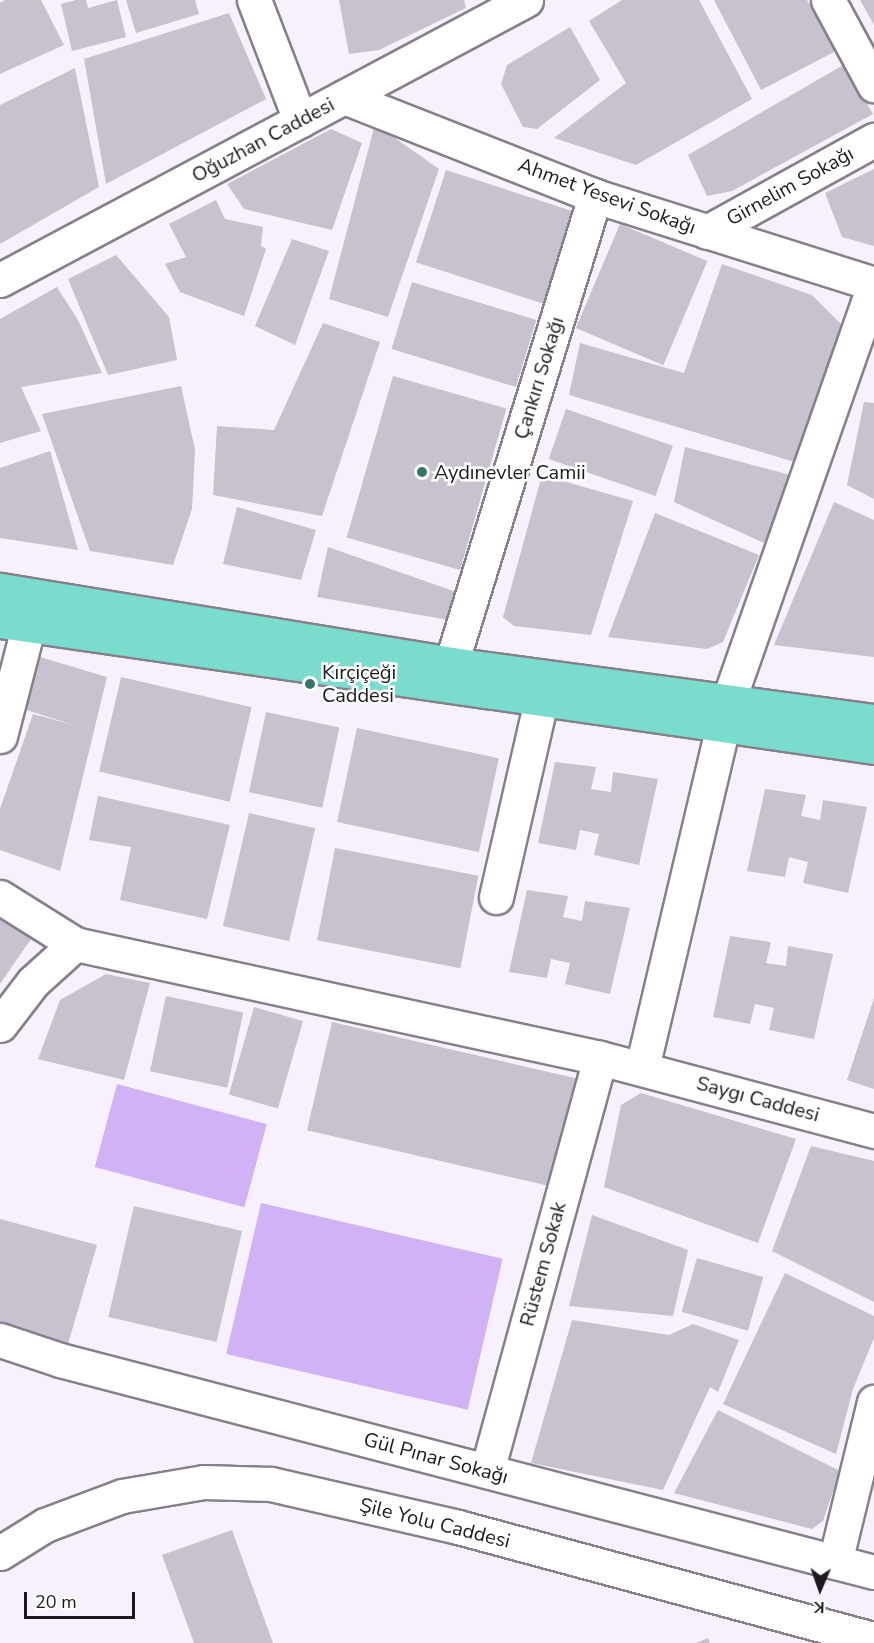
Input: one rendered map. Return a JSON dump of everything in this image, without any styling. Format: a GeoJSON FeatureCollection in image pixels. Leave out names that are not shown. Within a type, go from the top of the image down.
{"type":"FeatureCollection","features":[{"type":"Feature","properties":{"kind":"main road"},"geometry":{"type":"LineString","coordinates":[[0,590],[451,664],[726,714],[874,747]]}},
{"type":"Feature","properties":{"kind":"main road"},"geometry":{"type":"LineString","coordinates":[[15,622],[541,701],[726,714],[874,721]]}},
{"type":"Feature","properties":{"kind":"street"},"geometry":{"type":"LineString","coordinates":[[254,0],[300,120]]}},
{"type":"Feature","properties":{"kind":"street","name":"Oğuzhan Caddesi"},"geometry":{"type":"LineString","coordinates":[[0,280],[344,97],[489,9],[526,0]]}},
{"type":"Feature","properties":{"kind":"street"},"geometry":{"type":"LineString","coordinates":[[828,0],[874,85]]}},
{"type":"Feature","properties":{"kind":"street","name":"Ahmet Yesevi Sokağı"},"geometry":{"type":"LineString","coordinates":[[344,97],[595,196],[874,285]]}},
{"type":"Feature","properties":{"kind":"street","name":"Girnelim Sokağı"},"geometry":{"type":"LineString","coordinates":[[707,232],[874,140]]}},
{"type":"Feature","properties":{"kind":"street","name":"Çankırı Sokağı"},"geometry":{"type":"LineString","coordinates":[[451,664],[595,196]]}},
{"type":"Feature","properties":{"kind":"street"},"geometry":{"type":"LineString","coordinates":[[642,1068],[726,714],[874,285]]}},
{"type":"Feature","properties":{"kind":"street"},"geometry":{"type":"LineString","coordinates":[[0,736],[15,622]]}},
{"type":"Feature","properties":{"kind":"street"},"geometry":{"type":"LineString","coordinates":[[496,897],[541,701]]}},
{"type":"Feature","properties":{"kind":"street","name":"Saygı Caddesi"},"geometry":{"type":"LineString","coordinates":[[0,897],[75,944],[600,1058],[874,1131]]}},
{"type":"Feature","properties":{"kind":"street"},"geometry":{"type":"LineString","coordinates":[[0,1025],[33,982],[75,944]]}},
{"type":"Feature","properties":{"kind":"street","name":"Rüstem Sokak"},"geometry":{"type":"LineString","coordinates":[[487,1471],[600,1058]]}},
{"type":"Feature","properties":{"kind":"street","name":"Gül Pınar Sokağı"},"geometry":{"type":"LineString","coordinates":[[0,1340],[72,1363],[874,1572]]}},
{"type":"Feature","properties":{"kind":"street"},"geometry":{"type":"LineString","coordinates":[[835,1562],[874,1402]]}},
{"type":"Feature","properties":{"kind":"street","name":"Şile Yolu Caddesi"},"geometry":{"type":"LineString","coordinates":[[0,1553],[45,1525],[122,1496],[204,1482],[271,1484],[458,1527],[874,1639]]}},
{"type":"Feature","properties":{"kind":"shaded area"},"geometry":{"type":"Polygon","coordinates":[[[117,1084],[267,1124],[244,1207],[95,1167],[117,1084]]]}},
{"type":"Feature","properties":{"kind":"shaded area"},"geometry":{"type":"Polygon","coordinates":[[[261,1203],[503,1259],[468,1410],[226,1354],[261,1203]]]}},
{"type":"Feature","properties":{"kind":"building"},"geometry":{"type":"Polygon","coordinates":[[[5,0],[41,0],[64,45],[0,74],[0,3],[5,0]]]}},
{"type":"Feature","properties":{"kind":"building"},"geometry":{"type":"Polygon","coordinates":[[[86,0],[88,8],[117,0],[126,37],[72,51],[61,4],[86,0]]]}},
{"type":"Feature","properties":{"kind":"building"},"geometry":{"type":"Polygon","coordinates":[[[126,0],[195,0],[199,14],[136,33],[126,0]]]}},
{"type":"Feature","properties":{"kind":"building"},"geometry":{"type":"Polygon","coordinates":[[[339,0],[464,0],[466,8],[379,50],[349,54],[339,0]]]}},
{"type":"Feature","properties":{"kind":"building"},"geometry":{"type":"Polygon","coordinates":[[[622,0],[699,0],[752,99],[636,165],[554,138],[626,83],[589,21],[622,0]]]}},
{"type":"Feature","properties":{"kind":"building"},"geometry":{"type":"Polygon","coordinates":[[[714,0],[807,0],[836,51],[761,90],[714,0]]]}},
{"type":"Feature","properties":{"kind":"building"},"geometry":{"type":"Polygon","coordinates":[[[860,0],[874,0],[874,25],[860,0]]]}},
{"type":"Feature","properties":{"kind":"building"},"geometry":{"type":"Polygon","coordinates":[[[229,13],[266,99],[106,184],[84,59],[229,13]]]}},
{"type":"Feature","properties":{"kind":"building"},"geometry":{"type":"Polygon","coordinates":[[[570,27],[600,80],[537,129],[523,127],[501,84],[507,65],[570,27]]]}},
{"type":"Feature","properties":{"kind":"building"},"geometry":{"type":"Polygon","coordinates":[[[845,64],[873,114],[732,191],[707,196],[688,155],[845,64]]]}},
{"type":"Feature","properties":{"kind":"building"},"geometry":{"type":"Polygon","coordinates":[[[75,68],[99,187],[0,244],[0,105],[75,68]]]}},
{"type":"Feature","properties":{"kind":"building"},"geometry":{"type":"Polygon","coordinates":[[[375,124],[439,169],[388,317],[329,299],[375,124]]]}},
{"type":"Feature","properties":{"kind":"building"},"geometry":{"type":"Polygon","coordinates":[[[331,129],[362,143],[332,230],[244,209],[227,184],[331,129]]]}},
{"type":"Feature","properties":{"kind":"building"},"geometry":{"type":"Polygon","coordinates":[[[874,169],[874,246],[842,237],[825,193],[874,169]]]}},
{"type":"Feature","properties":{"kind":"building"},"geometry":{"type":"Polygon","coordinates":[[[446,170],[573,211],[543,304],[416,262],[446,170]]]}},
{"type":"Feature","properties":{"kind":"building"},"geometry":{"type":"Polygon","coordinates":[[[216,200],[225,219],[263,227],[261,246],[266,249],[244,316],[180,292],[165,264],[186,257],[169,224],[216,200]]]}},
{"type":"Feature","properties":{"kind":"building"},"geometry":{"type":"Polygon","coordinates":[[[620,224],[707,261],[663,365],[576,328],[620,224]]]}},
{"type":"Feature","properties":{"kind":"building"},"geometry":{"type":"Polygon","coordinates":[[[292,239],[329,251],[295,345],[255,326],[292,239]]]}},
{"type":"Feature","properties":{"kind":"building"},"geometry":{"type":"Polygon","coordinates":[[[116,255],[169,317],[177,360],[108,375],[68,279],[116,255]]]}},
{"type":"Feature","properties":{"kind":"building"},"geometry":{"type":"Polygon","coordinates":[[[722,264],[812,295],[842,325],[795,462],[569,395],[580,343],[684,373],[722,264]]]}},
{"type":"Feature","properties":{"kind":"building"},"geometry":{"type":"Polygon","coordinates":[[[412,282],[536,320],[516,387],[392,349],[412,282]]]}},
{"type":"Feature","properties":{"kind":"building"},"geometry":{"type":"Polygon","coordinates":[[[57,287],[78,320],[102,373],[21,387],[41,431],[0,443],[0,319],[57,287]]]}},
{"type":"Feature","properties":{"kind":"building"},"geometry":{"type":"Polygon","coordinates":[[[323,323],[380,342],[322,516],[213,495],[217,426],[274,430],[323,323]]]}},
{"type":"Feature","properties":{"kind":"building","name":"Aydınevler Camii"},"geometry":{"type":"Polygon","coordinates":[[[393,376],[506,409],[460,570],[347,537],[393,376]]]}},
{"type":"Feature","properties":{"kind":"building"},"geometry":{"type":"Polygon","coordinates":[[[181,386],[195,450],[192,509],[173,565],[90,551],[42,414],[181,386]]]}},
{"type":"Feature","properties":{"kind":"building"},"geometry":{"type":"Polygon","coordinates":[[[864,402],[874,403],[874,499],[847,485],[864,402]]]}},
{"type":"Feature","properties":{"kind":"building"},"geometry":{"type":"Polygon","coordinates":[[[566,409],[673,446],[656,496],[549,459],[566,409]]]}},
{"type":"Feature","properties":{"kind":"building"},"geometry":{"type":"Polygon","coordinates":[[[685,447],[794,476],[764,543],[674,502],[685,447]]]}},
{"type":"Feature","properties":{"kind":"building"},"geometry":{"type":"Polygon","coordinates":[[[50,451],[78,550],[0,538],[0,468],[50,451]]]}},
{"type":"Feature","properties":{"kind":"building"},"geometry":{"type":"Polygon","coordinates":[[[542,475],[633,501],[591,635],[514,626],[503,617],[542,475]]]}},
{"type":"Feature","properties":{"kind":"building"},"geometry":{"type":"Polygon","coordinates":[[[834,502],[874,520],[874,657],[774,645],[834,502]]]}},
{"type":"Feature","properties":{"kind":"building"},"geometry":{"type":"Polygon","coordinates":[[[237,507],[316,530],[301,580],[223,564],[237,507]]]}},
{"type":"Feature","properties":{"kind":"building"},"geometry":{"type":"Polygon","coordinates":[[[655,513],[759,555],[723,642],[707,649],[608,637],[655,513]]]}},
{"type":"Feature","properties":{"kind":"building"},"geometry":{"type":"Polygon","coordinates":[[[328,547],[459,593],[449,620],[317,597],[328,547]]]}},
{"type":"Feature","properties":{"kind":"building"},"geometry":{"type":"Polygon","coordinates":[[[40,657],[107,677],[60,871],[0,850],[0,809],[33,714],[74,725],[23,709],[40,657]]]}},
{"type":"Feature","properties":{"kind":"building"},"geometry":{"type":"Polygon","coordinates":[[[121,677],[252,707],[230,802],[99,772],[121,677]]]}},
{"type":"Feature","properties":{"kind":"building"},"geometry":{"type":"Polygon","coordinates":[[[266,712],[339,728],[322,808],[249,792],[266,712]]]}},
{"type":"Feature","properties":{"kind":"building"},"geometry":{"type":"Polygon","coordinates":[[[357,728],[499,758],[479,852],[337,822],[357,728]]]}},
{"type":"Feature","properties":{"kind":"building"},"geometry":{"type":"Polygon","coordinates":[[[555,762],[596,767],[591,789],[611,792],[613,772],[658,779],[639,865],[594,855],[599,834],[580,830],[576,850],[538,843],[555,762]]]}},
{"type":"Feature","properties":{"kind":"building"},"geometry":{"type":"Polygon","coordinates":[[[765,789],[806,795],[801,816],[820,820],[823,800],[867,807],[848,893],[803,883],[808,862],[789,857],[785,877],[747,871],[765,789]]]}},
{"type":"Feature","properties":{"kind":"building"},"geometry":{"type":"Polygon","coordinates":[[[98,796],[230,825],[207,919],[120,900],[131,847],[89,840],[98,796]]]}},
{"type":"Feature","properties":{"kind":"building"},"geometry":{"type":"Polygon","coordinates":[[[249,813],[315,828],[289,941],[223,926],[249,813]]]}},
{"type":"Feature","properties":{"kind":"building"},"geometry":{"type":"Polygon","coordinates":[[[335,848],[478,876],[460,968],[317,940],[335,848]]]}},
{"type":"Feature","properties":{"kind":"building"},"geometry":{"type":"Polygon","coordinates":[[[527,890],[568,896],[563,917],[582,921],[585,901],[630,908],[610,994],[565,984],[570,963],[551,959],[547,978],[509,972],[527,890]]]}},
{"type":"Feature","properties":{"kind":"building"},"geometry":{"type":"Polygon","coordinates":[[[0,915],[31,939],[0,984],[0,915]]]}},
{"type":"Feature","properties":{"kind":"building"},"geometry":{"type":"Polygon","coordinates":[[[730,936],[771,942],[766,963],[786,966],[788,946],[833,954],[814,1039],[769,1030],[774,1008],[755,1004],[750,1024],[713,1017],[730,936]]]}},
{"type":"Feature","properties":{"kind":"building"},"geometry":{"type":"Polygon","coordinates":[[[106,974],[150,983],[124,1080],[38,1059],[60,1000],[106,974]]]}},
{"type":"Feature","properties":{"kind":"building"},"geometry":{"type":"Polygon","coordinates":[[[166,996],[243,1012],[227,1088],[150,1071],[166,996]]]}},
{"type":"Feature","properties":{"kind":"building"},"geometry":{"type":"Polygon","coordinates":[[[874,998],[874,1089],[847,1080],[874,998]]]}},
{"type":"Feature","properties":{"kind":"building"},"geometry":{"type":"Polygon","coordinates":[[[254,1007],[303,1021],[278,1109],[229,1094],[254,1007]]]}},
{"type":"Feature","properties":{"kind":"building"},"geometry":{"type":"Polygon","coordinates":[[[332,1022],[577,1078],[552,1187],[307,1130],[332,1022]]]}},
{"type":"Feature","properties":{"kind":"building"},"geometry":{"type":"Polygon","coordinates":[[[641,1093],[796,1139],[758,1243],[604,1187],[621,1105],[641,1093]]]}},
{"type":"Feature","properties":{"kind":"building"},"geometry":{"type":"Polygon","coordinates":[[[811,1146],[874,1161],[874,1302],[772,1251],[811,1146]]]}},
{"type":"Feature","properties":{"kind":"building"},"geometry":{"type":"Polygon","coordinates":[[[134,1206],[242,1231],[217,1342],[108,1317],[134,1206]]]}},
{"type":"Feature","properties":{"kind":"building"},"geometry":{"type":"Polygon","coordinates":[[[592,1215],[688,1250],[673,1316],[569,1306],[592,1215]]]}},
{"type":"Feature","properties":{"kind":"building"},"geometry":{"type":"Polygon","coordinates":[[[0,1219],[97,1245],[68,1344],[0,1323],[0,1219]]]}},
{"type":"Feature","properties":{"kind":"building"},"geometry":{"type":"Polygon","coordinates":[[[697,1258],[763,1277],[748,1331],[682,1312],[697,1258]]]}},
{"type":"Feature","properties":{"kind":"building"},"geometry":{"type":"Polygon","coordinates":[[[785,1273],[874,1316],[874,1338],[853,1389],[836,1454],[723,1404],[785,1273]]]}},
{"type":"Feature","properties":{"kind":"building"},"geometry":{"type":"Polygon","coordinates":[[[572,1320],[669,1335],[693,1324],[739,1340],[718,1392],[710,1387],[663,1490],[531,1463],[572,1320]]]}},
{"type":"Feature","properties":{"kind":"building"},"geometry":{"type":"Polygon","coordinates":[[[718,1410],[840,1471],[823,1521],[812,1529],[674,1493],[718,1410]]]}},
{"type":"Feature","properties":{"kind":"building"},"geometry":{"type":"Polygon","coordinates":[[[232,1530],[273,1643],[194,1643],[162,1555],[232,1530]]]}},
{"type":"Feature","properties":{"kind":"building"},"geometry":{"type":"Polygon","coordinates":[[[708,1638],[710,1643],[696,1643],[708,1638]]]}},
{"type":"Feature","properties":{"kind":"place","name":"Aydınevler Camii"},"geometry":{"type":"Point","coordinates":[422,472]}},
{"type":"Feature","properties":{"kind":"place","name":"Kırçiçeği Caddesi"},"geometry":{"type":"Point","coordinates":[310,684]}}]}
